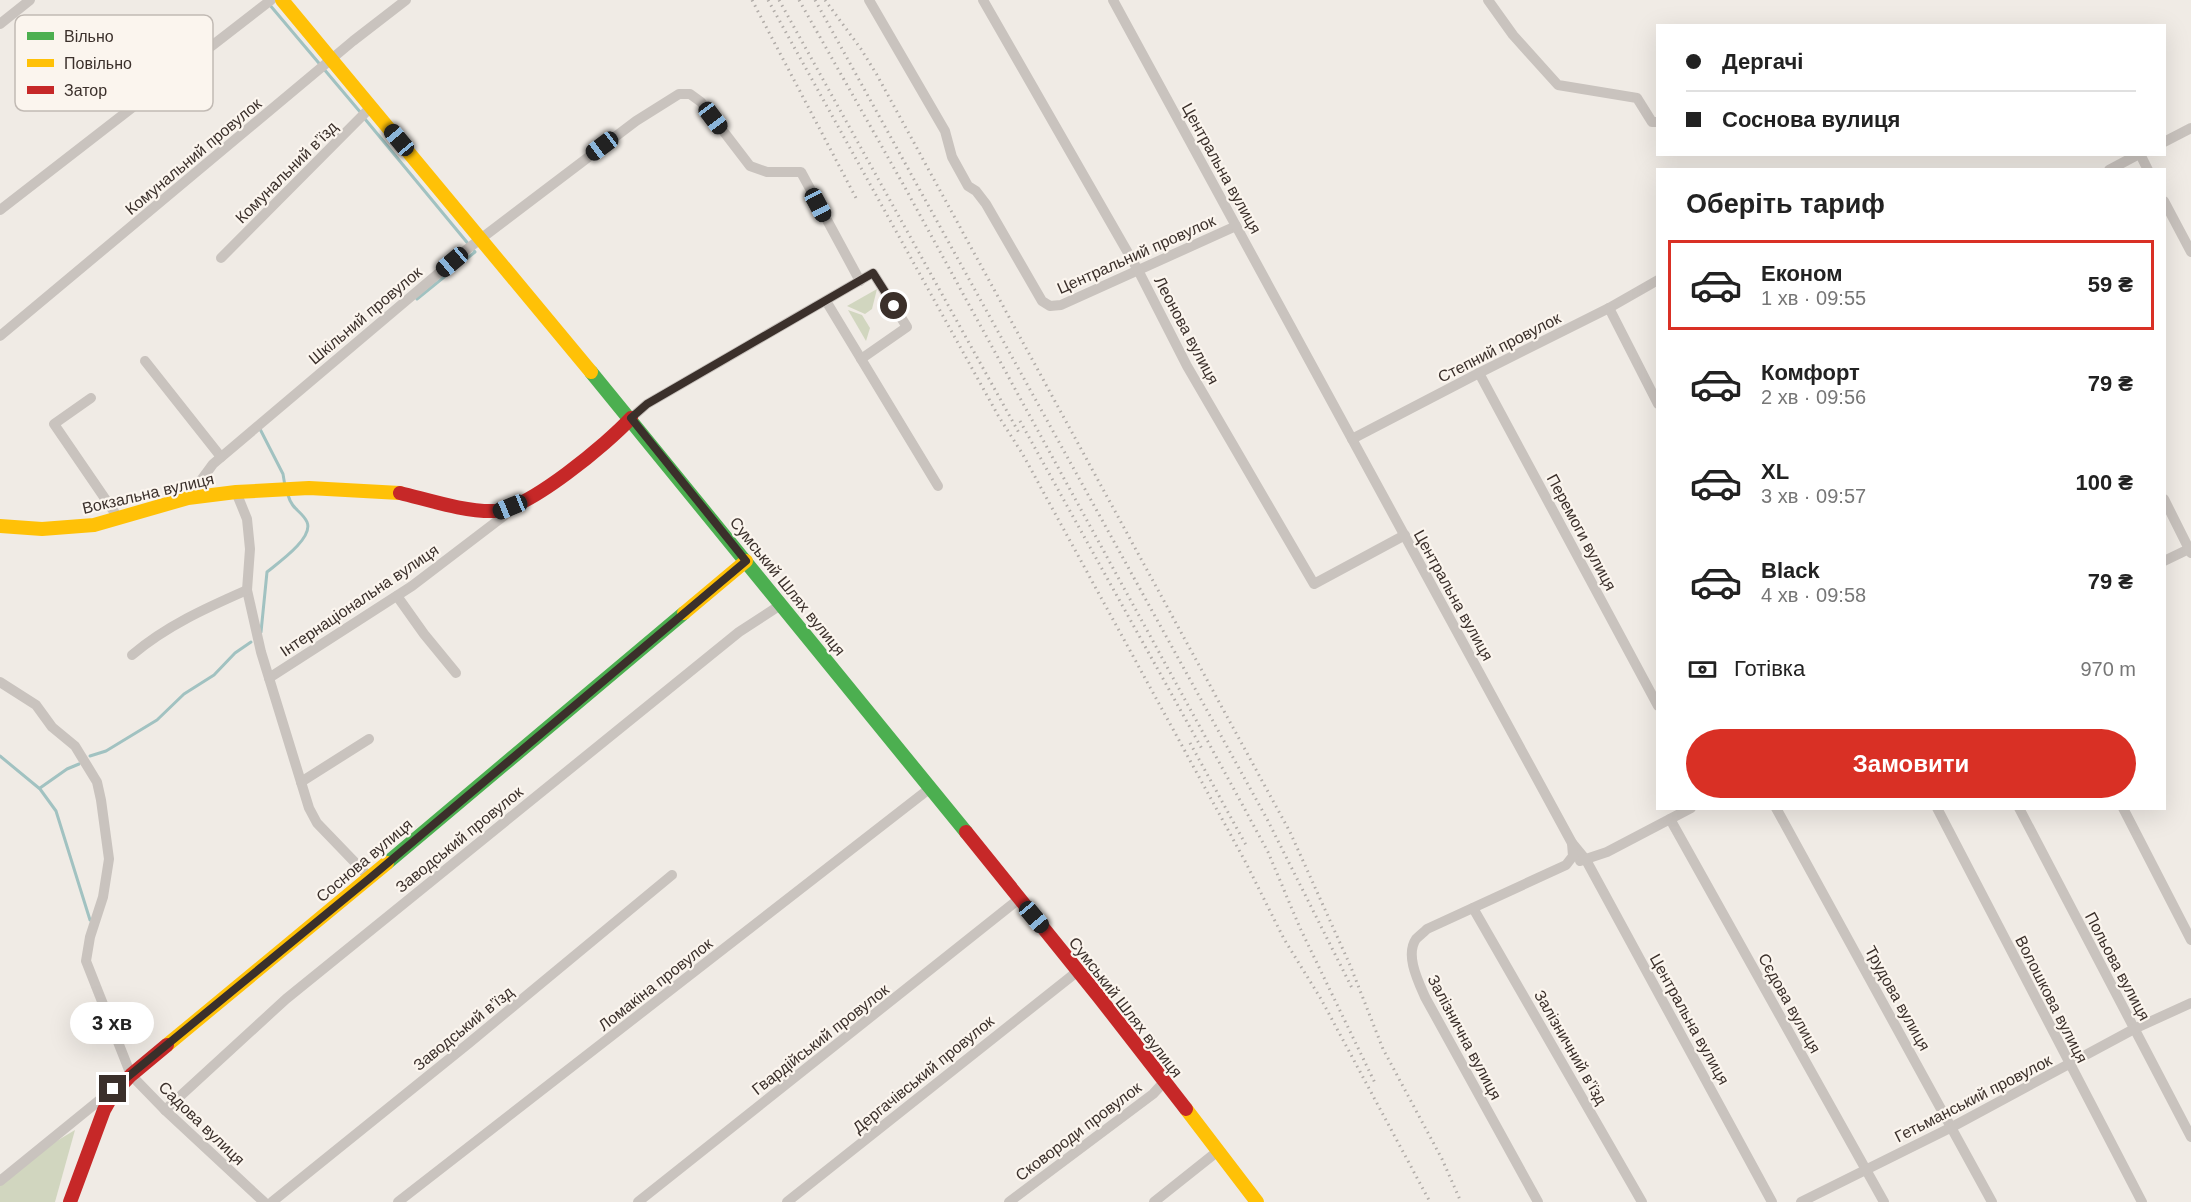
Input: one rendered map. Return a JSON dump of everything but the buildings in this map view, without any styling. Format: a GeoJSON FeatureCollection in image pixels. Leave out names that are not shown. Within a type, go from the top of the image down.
{"type":"FeatureCollection","features":[{"type":"Feature","properties":{"kind":"street"},"geometry":{"type":"LineString","coordinates":[[0,24],[30,0]]}},
{"type":"Feature","properties":{"kind":"street"},"geometry":{"type":"LineString","coordinates":[[213,45],[271,0]]}},
{"type":"Feature","properties":{"kind":"street","name":"Сумський Шлях вулиця"},"geometry":{"type":"LineString","coordinates":[[282,0],[631,418],[782,604],[1078,971],[1257,1202]]}},
{"type":"Feature","properties":{"kind":"street","name":"Комунальний провулок"},"geometry":{"type":"LineString","coordinates":[[0,336],[406,0]]}},
{"type":"Feature","properties":{"kind":"street","name":"Центральний провулок"},"geometry":{"type":"LineString","coordinates":[[869,0],[945,131],[952,157],[968,186],[976,191],[986,204],[1042,300],[1050,306],[1061,305],[1139,272],[1236,226]]}},
{"type":"Feature","properties":{"kind":"street","name":"Леонова вулиця"},"geometry":{"type":"LineString","coordinates":[[983,0],[1139,272],[1187,366],[1314,584],[1405,535]]}},
{"type":"Feature","properties":{"kind":"street","name":"Центральна вулиця"},"geometry":{"type":"LineString","coordinates":[[1113,0],[1572,843],[1586,860],[1772,1202]]}},
{"type":"Feature","properties":{"kind":"street"},"geometry":{"type":"LineString","coordinates":[[1488,0],[1513,35],[1558,85],[1637,98],[1652,122],[1656,122]]}},
{"type":"Feature","properties":{"kind":"street","name":"Шкільний провулок"},"geometry":{"type":"LineString","coordinates":[[188,498],[213,464],[481,238],[636,121],[679,94],[690,94],[701,102],[750,166],[767,172],[801,172],[860,281]]}},
{"type":"Feature","properties":{"kind":"street","name":"Комунальний в’їзд"},"geometry":{"type":"LineString","coordinates":[[221,258],[371,107]]}},
{"type":"Feature","properties":{"kind":"street"},"geometry":{"type":"LineString","coordinates":[[0,210],[128,111]]}},
{"type":"Feature","properties":{"kind":"street"},"geometry":{"type":"LineString","coordinates":[[2166,141],[2191,128]]}},
{"type":"Feature","properties":{"kind":"street"},"geometry":{"type":"LineString","coordinates":[[2113,168],[2136,156]]}},
{"type":"Feature","properties":{"kind":"street"},"geometry":{"type":"LineString","coordinates":[[2166,205],[2191,252]]}},
{"type":"Feature","properties":{"kind":"street"},"geometry":{"type":"LineString","coordinates":[[631,418],[647,404],[873,273],[907,327],[861,358]]}},
{"type":"Feature","properties":{"kind":"street","name":"Степний провулок"},"geometry":{"type":"LineString","coordinates":[[1352,440],[1609,308],[1656,281]]}},
{"type":"Feature","properties":{"kind":"street"},"geometry":{"type":"LineString","coordinates":[[826,301],[938,486]]}},
{"type":"Feature","properties":{"kind":"street"},"geometry":{"type":"LineString","coordinates":[[1609,308],[1656,400]]}},
{"type":"Feature","properties":{"kind":"street"},"geometry":{"type":"LineString","coordinates":[[145,361],[221,457]]}},
{"type":"Feature","properties":{"kind":"street","name":"Перемоги вулиця"},"geometry":{"type":"LineString","coordinates":[[1479,373],[1656,702]]}},
{"type":"Feature","properties":{"kind":"street"},"geometry":{"type":"LineString","coordinates":[[91,398],[54,424],[119,519]]}},
{"type":"Feature","properties":{"kind":"street","name":"Вокзальна вулиця"},"geometry":{"type":"LineString","coordinates":[[0,526],[42,529],[94,525],[188,498],[236,492],[309,488],[393,492],[479,510],[498,511],[523,502],[573,468],[619,431],[631,418]]}},
{"type":"Feature","properties":{"kind":"street"},"geometry":{"type":"LineString","coordinates":[[236,492],[247,519],[249,539],[247,590],[269,678],[309,808],[317,823],[370,878]]}},
{"type":"Feature","properties":{"kind":"street","name":"Інтернаціональна вулиця"},"geometry":{"type":"LineString","coordinates":[[269,678],[397,596],[523,502]]}},
{"type":"Feature","properties":{"kind":"street"},"geometry":{"type":"LineString","coordinates":[[2166,502],[2190,550],[2166,560]]}},
{"type":"Feature","properties":{"kind":"street","name":"Соснова вулиця"},"geometry":{"type":"LineString","coordinates":[[0,1181],[370,878],[746,561]]}},
{"type":"Feature","properties":{"kind":"street"},"geometry":{"type":"LineString","coordinates":[[132,655],[153,638],[197,613],[247,590]]}},
{"type":"Feature","properties":{"kind":"street"},"geometry":{"type":"LineString","coordinates":[[397,596],[456,673]]}},
{"type":"Feature","properties":{"kind":"street","name":"Заводський провулок"},"geometry":{"type":"LineString","coordinates":[[165,1110],[295,992],[739,632],[782,604]]}},
{"type":"Feature","properties":{"kind":"street","name":"Садова вулиця"},"geometry":{"type":"LineString","coordinates":[[0,682],[36,705],[52,727],[75,746],[97,782],[109,859],[103,897],[90,937],[86,961],[131,1075],[165,1110],[264,1202]]}},
{"type":"Feature","properties":{"kind":"street"},"geometry":{"type":"LineString","coordinates":[[301,782],[369,739]]}},
{"type":"Feature","properties":{"kind":"street","name":"Ломакіна провулок"},"geometry":{"type":"LineString","coordinates":[[398,1202],[929,789]]}},
{"type":"Feature","properties":{"kind":"street"},"geometry":{"type":"LineString","coordinates":[[1473,908],[1566,865],[1607,852],[1687,810]]}},
{"type":"Feature","properties":{"kind":"street","name":"Трудова вулиця"},"geometry":{"type":"LineString","coordinates":[[1777,810],[1992,1202]]}},
{"type":"Feature","properties":{"kind":"street","name":"Волошкова вулиця"},"geometry":{"type":"LineString","coordinates":[[1938,810],[2142,1202]]}},
{"type":"Feature","properties":{"kind":"street","name":"Польова вулиця"},"geometry":{"type":"LineString","coordinates":[[2020,810],[2191,1137]]}},
{"type":"Feature","properties":{"kind":"street"},"geometry":{"type":"LineString","coordinates":[[2124,810],[2191,940]]}},
{"type":"Feature","properties":{"kind":"street","name":"Сєдова вулиця"},"geometry":{"type":"LineString","coordinates":[[1671,819],[1884,1202]]}},
{"type":"Feature","properties":{"kind":"street"},"geometry":{"type":"LineString","coordinates":[[1566,865],[1573,856],[1572,843]]}},
{"type":"Feature","properties":{"kind":"street","name":"Заводський в’їзд"},"geometry":{"type":"LineString","coordinates":[[272,1202],[672,875]]}},
{"type":"Feature","properties":{"kind":"street","name":"Гвардійський провулок"},"geometry":{"type":"LineString","coordinates":[[638,1202],[1019,898]]}},
{"type":"Feature","properties":{"kind":"street","name":"Залізнична вулиця"},"geometry":{"type":"LineString","coordinates":[[1473,908],[1427,929],[1415,940],[1413,970],[1425,997],[1538,1202]]}},
{"type":"Feature","properties":{"kind":"street","name":"Залізничний в’їзд"},"geometry":{"type":"LineString","coordinates":[[1473,908],[1642,1202]]}},
{"type":"Feature","properties":{"kind":"street","name":"Дергачівський провулок"},"geometry":{"type":"LineString","coordinates":[[787,1202],[1078,971]]}},
{"type":"Feature","properties":{"kind":"street","name":"Гетьманський провулок"},"geometry":{"type":"LineString","coordinates":[[1801,1202],[1952,1127],[2134,1029],[2191,1003]]}},
{"type":"Feature","properties":{"kind":"street"},"geometry":{"type":"LineString","coordinates":[[70,1202],[104,1110],[113,1094],[131,1075]]}},
{"type":"Feature","properties":{"kind":"street","name":"Сковороди провулок"},"geometry":{"type":"LineString","coordinates":[[1009,1202],[1153,1094],[1164,1082]]}},
{"type":"Feature","properties":{"kind":"street"},"geometry":{"type":"LineString","coordinates":[[1154,1202],[1218,1151]]}},
{"type":"Feature","properties":{"kind":"green space"},"geometry":{"type":"Polygon","coordinates":[[[877,289],[872,309],[865,314],[847,306],[877,289]]]}},
{"type":"Feature","properties":{"kind":"green space"},"geometry":{"type":"Polygon","coordinates":[[[848,310],[862,315],[870,328],[866,341],[848,310]]]}},
{"type":"Feature","properties":{"kind":"green space"},"geometry":{"type":"Polygon","coordinates":[[[75,1130],[55,1202],[0,1202],[0,1175],[75,1130]]]}},
{"type":"Feature","properties":{"kind":"waterway"},"geometry":{"type":"LineString","coordinates":[[269,4],[361,113]]}},
{"type":"Feature","properties":{"kind":"waterway"},"geometry":{"type":"LineString","coordinates":[[365,119],[475,252],[417,299]]}},
{"type":"Feature","properties":{"kind":"waterway"},"geometry":{"type":"LineString","coordinates":[[260,429],[283,474],[285,486]]}},
{"type":"Feature","properties":{"kind":"waterway"},"geometry":{"type":"LineString","coordinates":[[261,632],[267,572],[294,550],[308,528],[305,518],[292,504],[288,495]]}},
{"type":"Feature","properties":{"kind":"waterway"},"geometry":{"type":"LineString","coordinates":[[90,756],[106,751],[157,720],[184,694],[214,675],[235,653],[251,642]]}},
{"type":"Feature","properties":{"kind":"waterway"},"geometry":{"type":"LineString","coordinates":[[0,756],[40,789],[56,811],[90,920]]}},
{"type":"Feature","properties":{"kind":"waterway"},"geometry":{"type":"LineString","coordinates":[[40,788],[67,769],[79,764]]}},
{"type":"Feature","properties":{"kind":"railway"},"geometry":{"type":"LineString","coordinates":[[752,0],[856,198]]}},
{"type":"Feature","properties":{"kind":"railway"},"geometry":{"type":"LineString","coordinates":[[768,0],[999,417],[1022,453],[1245,861],[1284,939],[1321,999],[1430,1202]]}},
{"type":"Feature","properties":{"kind":"railway"},"geometry":{"type":"LineString","coordinates":[[779,0],[1019,433]]}},
{"type":"Feature","properties":{"kind":"railway"},"geometry":{"type":"LineString","coordinates":[[799,0],[903,184],[1268,852],[1300,928],[1375,1083]]}},
{"type":"Feature","properties":{"kind":"railway"},"geometry":{"type":"LineString","coordinates":[[815,0],[1267,819],[1353,990]]}},
{"type":"Feature","properties":{"kind":"railway"},"geometry":{"type":"LineString","coordinates":[[825,0],[877,75],[1290,832],[1350,965],[1383,1049],[1442,1159],[1461,1202]]}},
{"type":"Feature","properties":{"kind":"railway"},"geometry":{"type":"LineString","coordinates":[[1020,421],[1202,749]]}},
{"type":"Feature","properties":{"kind":"railway"},"geometry":{"type":"LineString","coordinates":[[1190,743],[1246,845]]}},
{"type":"Feature","properties":{"kind":"traffic: fast"},"geometry":{"type":"LineString","coordinates":[[591,372],[966,832]]}},
{"type":"Feature","properties":{"kind":"traffic: fast"},"geometry":{"type":"LineString","coordinates":[[387,863],[684,613]]}},
{"type":"Feature","properties":{"kind":"traffic: slow"},"geometry":{"type":"LineString","coordinates":[[282,0],[591,372]]}},
{"type":"Feature","properties":{"kind":"traffic: slow"},"geometry":{"type":"LineString","coordinates":[[0,526],[42,529],[94,525],[188,498],[236,492],[309,488],[400,493]]}},
{"type":"Feature","properties":{"kind":"traffic: slow"},"geometry":{"type":"LineString","coordinates":[[684,613],[746,561]]}},
{"type":"Feature","properties":{"kind":"traffic: slow"},"geometry":{"type":"LineString","coordinates":[[167,1045],[387,863]]}},
{"type":"Feature","properties":{"kind":"traffic: slow"},"geometry":{"type":"LineString","coordinates":[[1186,1109],[1257,1202]]}},
{"type":"Feature","properties":{"kind":"traffic: jam"},"geometry":{"type":"LineString","coordinates":[[400,493],[472,510],[495,511],[509,508],[527,500],[567,474],[631,418]]}},
{"type":"Feature","properties":{"kind":"traffic: jam"},"geometry":{"type":"LineString","coordinates":[[966,832],[1186,1109]]}},
{"type":"Feature","properties":{"kind":"traffic: jam"},"geometry":{"type":"LineString","coordinates":[[70,1202],[104,1110],[113,1094],[131,1075],[167,1045]]}},
{"type":"Feature","properties":{"kind":"route"},"geometry":{"type":"LineString","coordinates":[[113,1089],[370,878],[746,561],[631,418],[647,404],[873,273],[894,306]]}}]}
